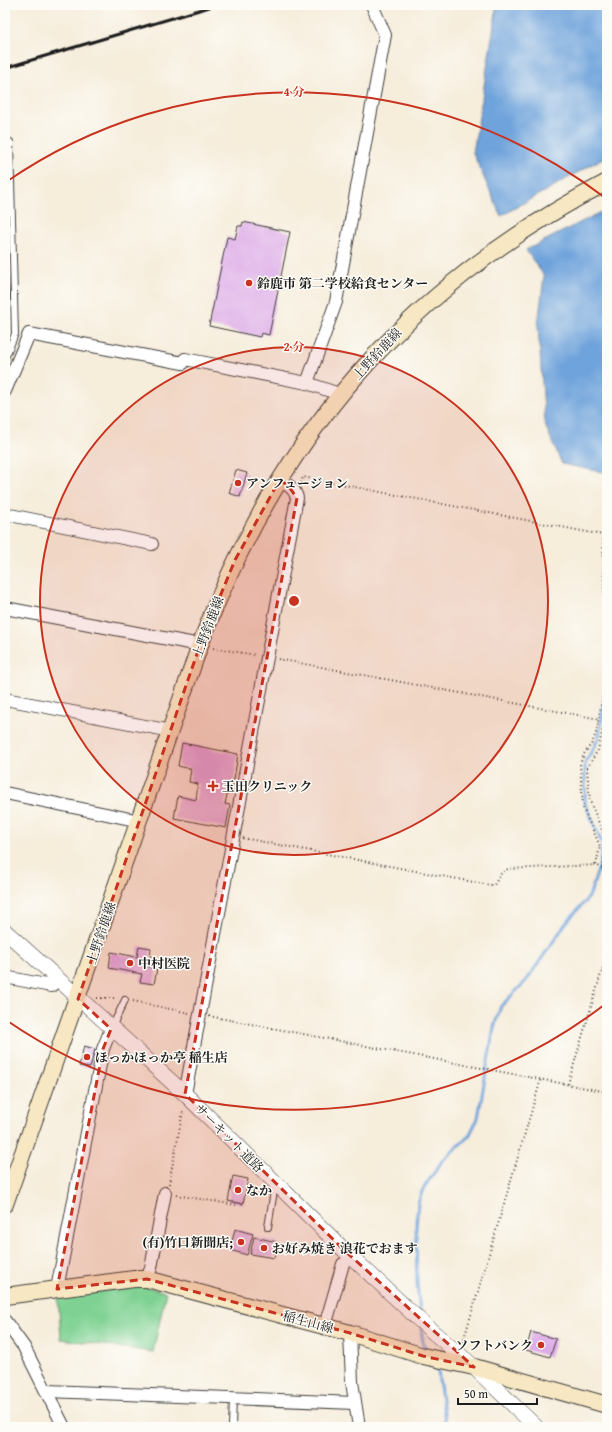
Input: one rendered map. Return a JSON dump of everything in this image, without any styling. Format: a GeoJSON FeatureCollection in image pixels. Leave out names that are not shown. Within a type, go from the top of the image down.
{"type":"FeatureCollection","features":[{"type":"Feature","properties":{"kind":"main road","name":"上野鈴鹿線"},"geometry":{"type":"LineString","coordinates":[[5,1204],[78,999],[200,645],[235,560],[259,513],[308,437],[339,394],[409,319],[448,285],[488,255],[563,205],[607,182]]}},
{"type":"Feature","properties":{"kind":"main road","name":"稲生山線"},"geometry":{"type":"LineString","coordinates":[[5,1296],[134,1278],[147,1279],[325,1326],[423,1356],[474,1367],[607,1405]]}},
{"type":"Feature","properties":{"kind":"street"},"geometry":{"type":"LineString","coordinates":[[307,383],[336,302],[385,35],[372,5]]}},
{"type":"Feature","properties":{"kind":"street"},"geometry":{"type":"LineString","coordinates":[[5,391],[29,334],[183,363],[185,359],[307,383],[339,394]]}},
{"type":"Feature","properties":{"kind":"street"},"geometry":{"type":"LineString","coordinates":[[185,1094],[298,498],[295,492],[287,484],[279,481]]}},
{"type":"Feature","properties":{"kind":"street"},"geometry":{"type":"LineString","coordinates":[[5,514],[152,544]]}},
{"type":"Feature","properties":{"kind":"street"},"geometry":{"type":"LineString","coordinates":[[5,608],[200,645]]}},
{"type":"Feature","properties":{"kind":"street"},"geometry":{"type":"LineString","coordinates":[[5,699],[171,731]]}},
{"type":"Feature","properties":{"kind":"street"},"geometry":{"type":"LineString","coordinates":[[5,794],[140,821]]}},
{"type":"Feature","properties":{"kind":"street","name":"サーキット道路"},"geometry":{"type":"LineString","coordinates":[[5,931],[111,1029],[185,1094],[275,1183],[427,1327],[474,1367],[536,1427]]}},
{"type":"Feature","properties":{"kind":"street"},"geometry":{"type":"LineString","coordinates":[[5,977],[50,986],[58,980]]}},
{"type":"Feature","properties":{"kind":"street"},"geometry":{"type":"LineString","coordinates":[[57,1289],[103,1049],[111,1029]]}},
{"type":"Feature","properties":{"kind":"street"},"geometry":{"type":"LineString","coordinates":[[147,1279],[151,1268],[166,1193]]}},
{"type":"Feature","properties":{"kind":"street"},"geometry":{"type":"LineString","coordinates":[[325,1326],[343,1264]]}},
{"type":"Feature","properties":{"kind":"street"},"geometry":{"type":"LineString","coordinates":[[5,1321],[24,1347],[64,1427]]}},
{"type":"Feature","properties":{"kind":"street"},"geometry":{"type":"LineString","coordinates":[[350,1333],[359,1427]]}},
{"type":"Feature","properties":{"kind":"street"},"geometry":{"type":"LineString","coordinates":[[47,1392],[356,1403]]}},
{"type":"Feature","properties":{"kind":"lane"},"geometry":{"type":"LineString","coordinates":[[5,358],[15,334],[8,184],[10,142]]}},
{"type":"Feature","properties":{"kind":"lane"},"geometry":{"type":"LineString","coordinates":[[111,1029],[125,1000]]}},
{"type":"Feature","properties":{"kind":"lane"},"geometry":{"type":"LineString","coordinates":[[268,1227],[275,1183]]}},
{"type":"Feature","properties":{"kind":"lane"},"geometry":{"type":"LineString","coordinates":[[232,1427],[233,1398]]}},
{"type":"Feature","properties":{"kind":"path"},"geometry":{"type":"LineString","coordinates":[[295,492],[300,486],[303,477],[603,534],[604,596],[607,610]]}},
{"type":"Feature","properties":{"kind":"path"},"geometry":{"type":"LineString","coordinates":[[200,645],[599,718]]}},
{"type":"Feature","properties":{"kind":"path"},"geometry":{"type":"LineString","coordinates":[[596,866],[600,846],[583,808],[580,764],[584,754],[592,743],[599,718],[607,674]]}},
{"type":"Feature","properties":{"kind":"path"},"geometry":{"type":"LineString","coordinates":[[607,711],[598,750],[587,768],[590,801],[607,843]]}},
{"type":"Feature","properties":{"kind":"path"},"geometry":{"type":"LineString","coordinates":[[234,836],[489,885],[494,885],[502,872],[508,869],[596,866],[602,868],[607,850]]}},
{"type":"Feature","properties":{"kind":"path"},"geometry":{"type":"LineString","coordinates":[[568,1084],[607,954]]}},
{"type":"Feature","properties":{"kind":"path"},"geometry":{"type":"LineString","coordinates":[[78,999],[109,997],[607,1092]]}},
{"type":"Feature","properties":{"kind":"path"},"geometry":{"type":"LineString","coordinates":[[459,1355],[541,1079]]}},
{"type":"Feature","properties":{"kind":"path"},"geometry":{"type":"LineString","coordinates":[[183,1111],[166,1193],[236,1205]]}},
{"type":"Feature","properties":{"kind":"highlighted area"},"geometry":{"type":"Polygon","coordinates":[[[279,481],[287,484],[297,498],[185,1094],[344,1250],[474,1367],[423,1356],[350,1333],[147,1279],[57,1289],[103,1049],[111,1029],[78,999],[200,645],[235,560],[279,481]]]}},
{"type":"Feature","properties":{"kind":"green space"},"geometry":{"type":"Polygon","coordinates":[[[142,1286],[166,1292],[153,1352],[61,1339],[58,1296],[142,1286]]]}},
{"type":"Feature","properties":{"kind":"water"},"geometry":{"type":"Polygon","coordinates":[[[494,5],[607,5],[607,156],[501,216],[473,153],[496,12],[494,5]]]}},
{"type":"Feature","properties":{"kind":"water"},"geometry":{"type":"Polygon","coordinates":[[[607,209],[607,470],[602,472],[562,464],[545,425],[538,325],[544,276],[526,250],[607,209]]]}},
{"type":"Feature","properties":{"kind":"building","name":"鈴鹿市 第二学校給食センター"},"geometry":{"type":"Polygon","coordinates":[[[243,222],[290,232],[269,335],[261,333],[260,337],[209,326],[227,237],[235,239],[238,226],[242,226],[243,222]]]}},
{"type":"Feature","properties":{"kind":"building"},"geometry":{"type":"Polygon","coordinates":[[[5,241],[10,301],[5,312],[5,241]]]}},
{"type":"Feature","properties":{"kind":"building","name":"アンフュージョン"},"geometry":{"type":"Polygon","coordinates":[[[236,470],[247,473],[240,497],[229,493],[236,470]]]}},
{"type":"Feature","properties":{"kind":"building","name":"玉田クリニック"},"geometry":{"type":"Polygon","coordinates":[[[182,743],[238,754],[233,786],[229,785],[225,804],[230,805],[226,828],[174,818],[178,796],[196,800],[198,784],[189,782],[191,769],[178,766],[182,743]]]}},
{"type":"Feature","properties":{"kind":"building","name":"中村医院"},"geometry":{"type":"Polygon","coordinates":[[[139,946],[151,948],[149,967],[157,968],[154,984],[140,982],[142,974],[109,968],[111,952],[137,957],[139,946]]]}},
{"type":"Feature","properties":{"kind":"building","name":"ほっかほっか亭 稲生店"},"geometry":{"type":"Polygon","coordinates":[[[84,1046],[95,1049],[90,1068],[79,1066],[84,1046]]]}},
{"type":"Feature","properties":{"kind":"building","name":"なか"},"geometry":{"type":"Polygon","coordinates":[[[233,1176],[248,1179],[243,1204],[228,1201],[233,1176]]]}},
{"type":"Feature","properties":{"kind":"building","name":"(有)竹口新聞店;"},"geometry":{"type":"Polygon","coordinates":[[[235,1229],[253,1234],[247,1255],[230,1250],[235,1229]]]}},
{"type":"Feature","properties":{"kind":"building","name":"お好み焼き 浪花でおます"},"geometry":{"type":"Polygon","coordinates":[[[254,1237],[277,1242],[274,1258],[250,1254],[254,1237]]]}},
{"type":"Feature","properties":{"kind":"building","name":"ソフトバンク"},"geometry":{"type":"Polygon","coordinates":[[[531,1332],[556,1339],[550,1357],[526,1350],[531,1332]]]}},
{"type":"Feature","properties":{"kind":"waterway"},"geometry":{"type":"LineString","coordinates":[[420,1313],[417,1284],[416,1226],[418,1203],[423,1189],[442,1161],[469,1136],[478,1118],[494,1027],[501,1006],[526,981],[566,923],[589,897],[600,864],[603,846],[585,803],[585,762],[595,746],[599,736],[607,689]]}},
{"type":"Feature","properties":{"kind":"waterway"},"geometry":{"type":"LineString","coordinates":[[421,1328],[423,1343],[427,1352]]}},
{"type":"Feature","properties":{"kind":"waterway"},"geometry":{"type":"LineString","coordinates":[[433,1364],[438,1372],[446,1427]]}},
{"type":"Feature","properties":{"kind":"railway"},"geometry":{"type":"LineString","coordinates":[[5,68],[216,5]]}},
{"type":"Feature","properties":{"kind":"place","name":"鈴鹿市 第二学校給食センター"},"geometry":{"type":"Point","coordinates":[249,283]}},
{"type":"Feature","properties":{"kind":"place","name":"アンフュージョン"},"geometry":{"type":"Point","coordinates":[238,483]}},
{"type":"Feature","properties":{"kind":"place","name":"玉田クリニック"},"geometry":{"type":"Point","coordinates":[213,786]}},
{"type":"Feature","properties":{"kind":"place","name":"中村医院"},"geometry":{"type":"Point","coordinates":[130,963]}},
{"type":"Feature","properties":{"kind":"place","name":"ほっかほっか亭 稲生店"},"geometry":{"type":"Point","coordinates":[87,1057]}},
{"type":"Feature","properties":{"kind":"place","name":"なか"},"geometry":{"type":"Point","coordinates":[238,1190]}},
{"type":"Feature","properties":{"kind":"place","name":"(有)竹口新聞店;"},"geometry":{"type":"Point","coordinates":[241,1242]}},
{"type":"Feature","properties":{"kind":"place","name":"お好み焼き 浪花でおます"},"geometry":{"type":"Point","coordinates":[264,1248]}},
{"type":"Feature","properties":{"kind":"place","name":"ソフトバンク"},"geometry":{"type":"Point","coordinates":[541,1345]}}]}
